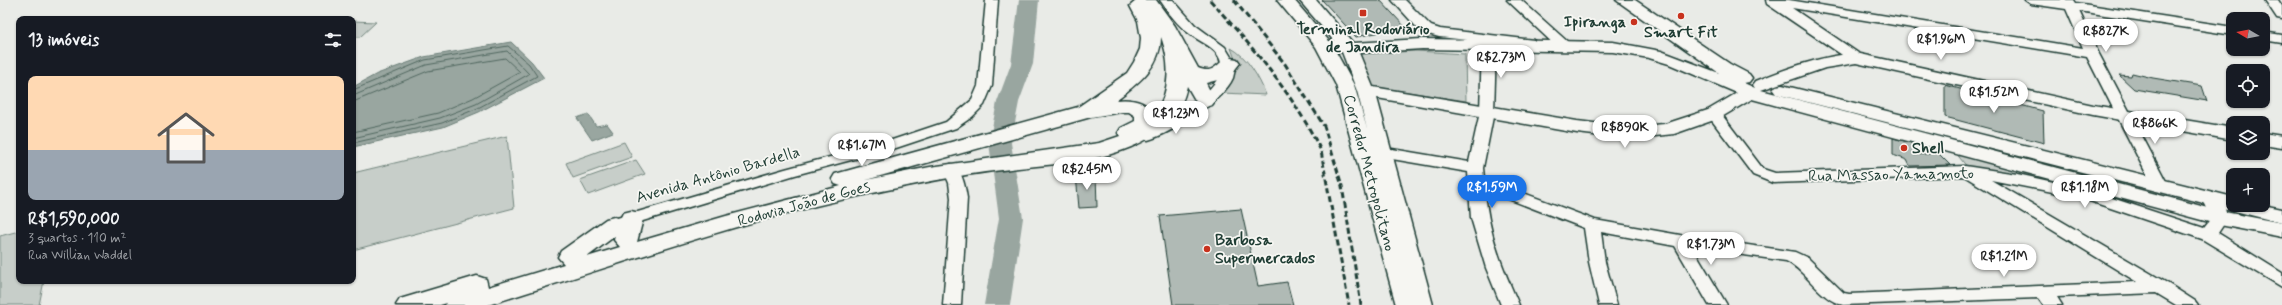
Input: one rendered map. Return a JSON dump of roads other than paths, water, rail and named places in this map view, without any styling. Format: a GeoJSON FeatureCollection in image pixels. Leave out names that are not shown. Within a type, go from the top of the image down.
{"type":"FeatureCollection","features":[{"type":"Feature","properties":{"kind":"highway"},"geometry":{"type":"LineString","coordinates":[[1085,112],[1134,77],[1144,63],[1150,49],[1151,38],[1148,21],[1136,0]]}},
{"type":"Feature","properties":{"kind":"highway","name":"Rodovia João de Goes"},"geometry":{"type":"LineString","coordinates":[[458,305],[808,200],[951,169],[1039,157],[1090,152],[1134,140],[1167,114],[1174,100],[1177,82],[1177,63],[1173,43],[1156,12],[1146,0]]}},
{"type":"Feature","properties":{"kind":"highway"},"geometry":{"type":"LineString","coordinates":[[1173,43],[1190,72],[1204,101]]}},
{"type":"Feature","properties":{"kind":"highway"},"geometry":{"type":"LineString","coordinates":[[1190,72],[1208,77],[1222,73],[1230,63]]}},
{"type":"Feature","properties":{"kind":"highway"},"geometry":{"type":"LineString","coordinates":[[1085,112],[1120,106],[1135,106],[1143,111],[1147,118],[1143,124],[1110,147]]}},
{"type":"Feature","properties":{"kind":"highway","name":"Rodovia João de Goes"},"geometry":{"type":"LineString","coordinates":[[624,228],[966,144],[1085,112]]}},
{"type":"Feature","properties":{"kind":"highway"},"geometry":{"type":"LineString","coordinates":[[951,169],[948,161],[951,153],[966,144]]}},
{"type":"Feature","properties":{"kind":"highway"},"geometry":{"type":"LineString","coordinates":[[408,305],[570,257],[624,228]]}},
{"type":"Feature","properties":{"kind":"main road","name":"Corredor Metropolitano"},"geometry":{"type":"LineString","coordinates":[[1285,0],[1324,44],[1345,85],[1407,305]]}},
{"type":"Feature","properties":{"kind":"main road"},"geometry":{"type":"LineString","coordinates":[[1307,0],[1349,48],[1366,91],[1422,305]]}},
{"type":"Feature","properties":{"kind":"main road"},"geometry":{"type":"LineString","coordinates":[[1624,0],[1756,89],[1917,123],[2211,200],[2282,216]]}},
{"type":"Feature","properties":{"kind":"main road"},"geometry":{"type":"LineString","coordinates":[[1324,44],[1349,48],[1422,44],[1613,47],[1665,42],[1677,35]]}},
{"type":"Feature","properties":{"kind":"main road"},"geometry":{"type":"LineString","coordinates":[[1613,47],[1662,56],[1756,89],[2109,188],[2220,218],[2282,230]]}},
{"type":"Feature","properties":{"kind":"main road"},"geometry":{"type":"LineString","coordinates":[[1679,62],[1679,56],[1684,52],[1702,53]]}},
{"type":"Feature","properties":{"kind":"main road"},"geometry":{"type":"LineString","coordinates":[[1366,91],[1487,112],[1626,133],[1667,130],[1714,114],[1756,89],[1820,63],[1839,59],[1856,58],[2125,116],[2226,133]]}},
{"type":"Feature","properties":{"kind":"main road"},"geometry":{"type":"LineString","coordinates":[[2270,140],[2282,142]]}},
{"type":"Feature","properties":{"kind":"street","name":"Avenida Antônio Bardella"},"geometry":{"type":"LineString","coordinates":[[624,228],[951,125],[968,114],[979,102],[985,86],[992,0]]}},
{"type":"Feature","properties":{"kind":"street"},"geometry":{"type":"LineString","coordinates":[[1134,140],[1174,121],[1204,101],[1223,84],[1228,76],[1230,63],[1224,52],[1190,27],[1166,0]]}},
{"type":"Feature","properties":{"kind":"street"},"geometry":{"type":"LineString","coordinates":[[1398,0],[1426,29],[1439,33],[1564,46]]}},
{"type":"Feature","properties":{"kind":"street"},"geometry":{"type":"LineString","coordinates":[[1513,0],[1564,46]]}},
{"type":"Feature","properties":{"kind":"street"},"geometry":{"type":"LineString","coordinates":[[1771,0],[2092,54]]}},
{"type":"Feature","properties":{"kind":"street"},"geometry":{"type":"LineString","coordinates":[[1771,0],[1856,58]]}},
{"type":"Feature","properties":{"kind":"street"},"geometry":{"type":"LineString","coordinates":[[2031,0],[2069,3],[2226,30]]}},
{"type":"Feature","properties":{"kind":"street"},"geometry":{"type":"LineString","coordinates":[[2271,0],[2282,15]]}},
{"type":"Feature","properties":{"kind":"street"},"geometry":{"type":"LineString","coordinates":[[2069,3],[2092,54],[2161,187]]}},
{"type":"Feature","properties":{"kind":"street"},"geometry":{"type":"LineString","coordinates":[[2270,37],[2282,39]]}},
{"type":"Feature","properties":{"kind":"street"},"geometry":{"type":"LineString","coordinates":[[1489,46],[1487,112],[1476,174],[1479,218],[1484,238],[1510,305]]}},
{"type":"Feature","properties":{"kind":"street","name":"Rua Massao Yamamoto"},"geometry":{"type":"LineString","coordinates":[[1714,114],[1758,172],[1773,178],[1965,171],[2016,179],[2081,193],[2165,220],[2208,236],[2282,281]]}},
{"type":"Feature","properties":{"kind":"street"},"geometry":{"type":"LineString","coordinates":[[1392,154],[1476,174],[1592,225],[1680,241],[1788,256],[1802,262],[1840,298],[1849,300],[1916,301],[2042,291],[2161,287]]}},
{"type":"Feature","properties":{"kind":"street"},"geometry":{"type":"LineString","coordinates":[[951,169],[957,183],[959,198],[952,305]]}},
{"type":"Feature","properties":{"kind":"street"},"geometry":{"type":"LineString","coordinates":[[1965,171],[2189,305]]}},
{"type":"Feature","properties":{"kind":"street","name":"Rua Massao Yamamoto"},"geometry":{"type":"LineString","coordinates":[[2109,188],[2165,220]]}},
{"type":"Feature","properties":{"kind":"street"},"geometry":{"type":"LineString","coordinates":[[2208,236],[2220,218],[2217,208],[2211,200]]}},
{"type":"Feature","properties":{"kind":"street"},"geometry":{"type":"LineString","coordinates":[[1592,225],[1597,262],[1608,305]]}},
{"type":"Feature","properties":{"kind":"street"},"geometry":{"type":"LineString","coordinates":[[1680,241],[1718,305]]}},
{"type":"Feature","properties":{"kind":"street"},"geometry":{"type":"LineString","coordinates":[[2042,291],[2053,305]]}},
{"type":"Feature","properties":{"kind":"water"},"geometry":{"type":"Polygon","coordinates":[[[511,42],[532,62],[544,78],[479,112],[443,127],[356,146],[356,85],[377,74],[424,57],[511,42]]]}},
{"type":"Feature","properties":{"kind":"water"},"geometry":{"type":"Polygon","coordinates":[[[588,114],[596,126],[607,124],[613,132],[592,140],[577,118],[588,114]]]}},
{"type":"Feature","properties":{"kind":"waterway"},"geometry":{"type":"LineString","coordinates":[[997,305],[1011,218],[1000,143],[1008,102],[1022,64],[1029,0]]}},
{"type":"Feature","properties":{"kind":"railway"},"geometry":{"type":"LineString","coordinates":[[1210,0],[1241,35],[1285,90],[1310,130],[1321,151],[1349,305]]}},
{"type":"Feature","properties":{"kind":"railway"},"geometry":{"type":"LineString","coordinates":[[1234,0],[1285,64],[1324,126],[1342,186],[1361,305]]}},
{"type":"Feature","properties":{"kind":"place","name":"Terminal Rodoviário de Jandira"},"geometry":{"type":"Point","coordinates":[1363,13]}},
{"type":"Feature","properties":{"kind":"place","name":"Smart Fit"},"geometry":{"type":"Point","coordinates":[1681,16]}},
{"type":"Feature","properties":{"kind":"place","name":"Ipiranga"},"geometry":{"type":"Point","coordinates":[1634,22]}},
{"type":"Feature","properties":{"kind":"place","name":"Shell"},"geometry":{"type":"Point","coordinates":[1904,148]}},
{"type":"Feature","properties":{"kind":"place","name":"Barbosa Supermercados"},"geometry":{"type":"Point","coordinates":[1207,249]}}]}
